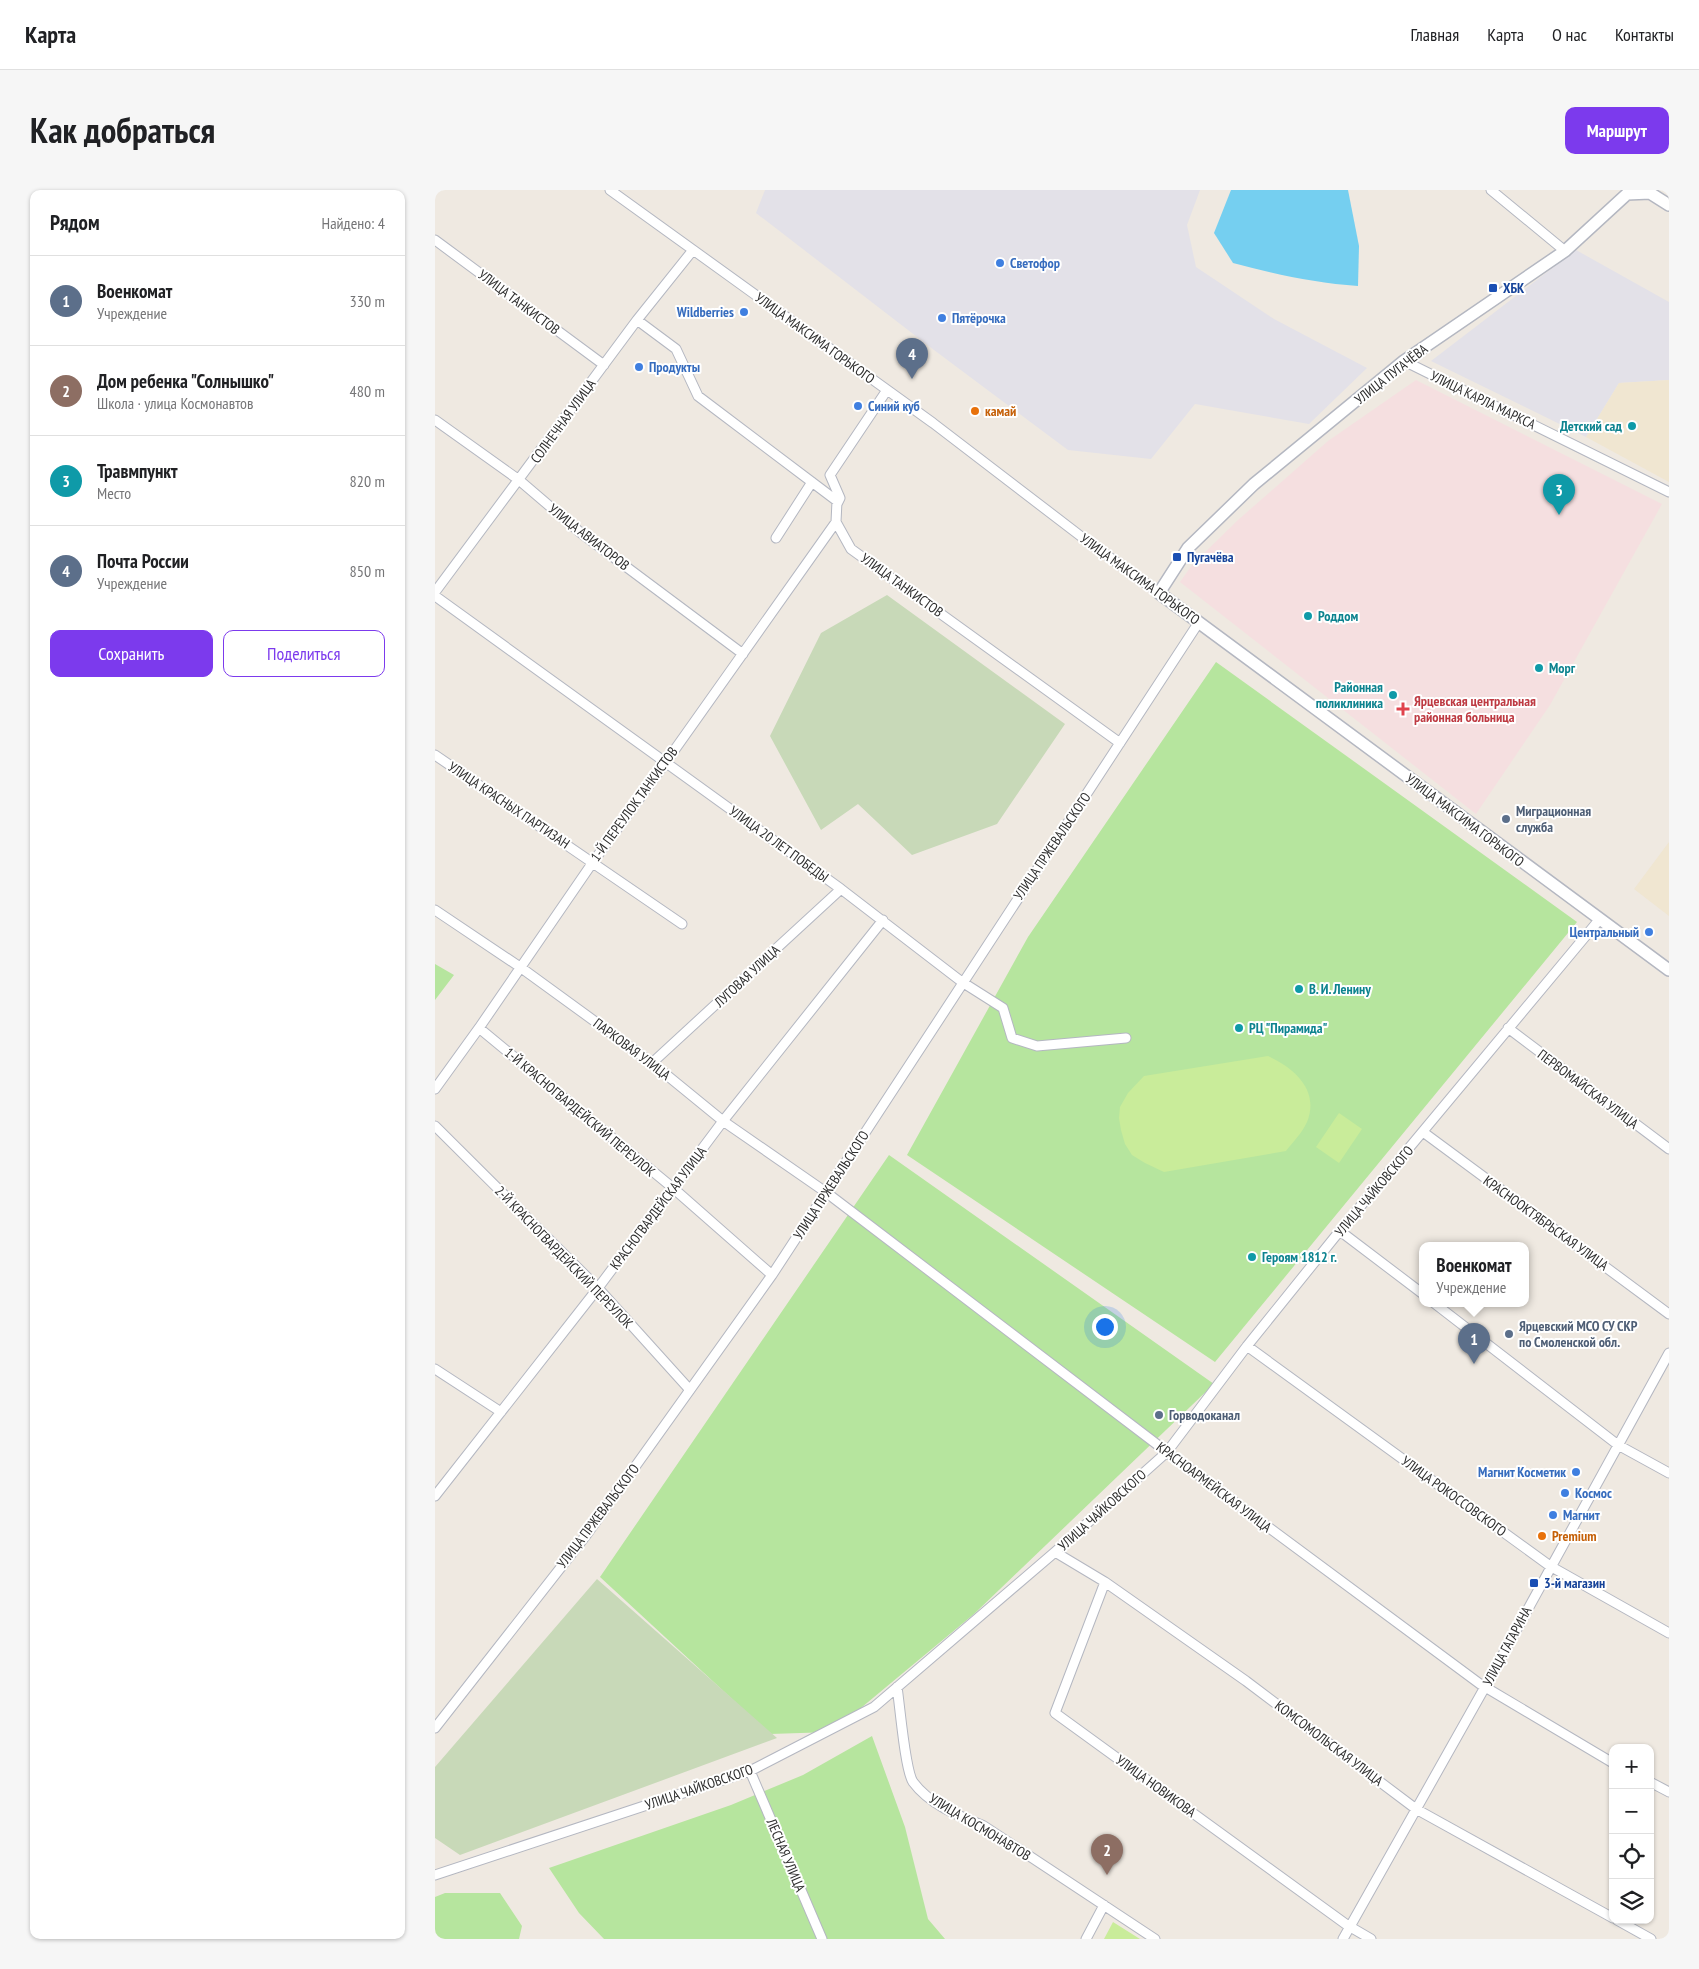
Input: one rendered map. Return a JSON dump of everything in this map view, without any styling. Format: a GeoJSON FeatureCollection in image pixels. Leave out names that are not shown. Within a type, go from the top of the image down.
{"type":"FeatureCollection","features":[{"type":"Feature","properties":{"kind":"street","name":"УЛИЦА МАКСИМА ГОРЬКОГО"},"geometry":{"type":"LineString","coordinates":[[610,190],[887,390],[1599,920],[1669,970]]}},
{"type":"Feature","properties":{"kind":"street"},"geometry":{"type":"LineString","coordinates":[[1491,190],[1565,251]]}},
{"type":"Feature","properties":{"kind":"street","name":"УЛИЦА ПУГАЧЁВА"},"geometry":{"type":"LineString","coordinates":[[1159,593],[1189,548],[1255,484],[1404,361],[1565,251],[1627,194],[1651,193],[1669,206]]}},
{"type":"Feature","properties":{"kind":"street","name":"УЛИЦА ТАНКИСТОВ"},"geometry":{"type":"LineString","coordinates":[[435,240],[604,365]]}},
{"type":"Feature","properties":{"kind":"street","name":"СОЛНЕЧНАЯ УЛИЦА"},"geometry":{"type":"LineString","coordinates":[[435,592],[637,320],[693,250]]}},
{"type":"Feature","properties":{"kind":"street"},"geometry":{"type":"LineString","coordinates":[[637,320],[676,349],[698,396],[837,501],[837,504]]}},
{"type":"Feature","properties":{"kind":"street","name":"УЛИЦА КАРЛА МАРКСА"},"geometry":{"type":"LineString","coordinates":[[1404,361],[1669,492]]}},
{"type":"Feature","properties":{"kind":"street"},"geometry":{"type":"LineString","coordinates":[[836,522],[837,504],[840,498],[830,475],[887,390]]}},
{"type":"Feature","properties":{"kind":"street","name":"УЛИЦА АВИАТОРОВ"},"geometry":{"type":"LineString","coordinates":[[435,420],[519,480],[581,533],[743,654]]}},
{"type":"Feature","properties":{"kind":"street"},"geometry":{"type":"LineString","coordinates":[[776,538],[812,482]]}},
{"type":"Feature","properties":{"kind":"street","name":"УЛИЦА ТАНКИСТОВ"},"geometry":{"type":"LineString","coordinates":[[836,522],[851,549],[1121,743]]}},
{"type":"Feature","properties":{"kind":"street","name":"1-Й ПЕРЕУЛОК ТАНКИСТОВ"},"geometry":{"type":"LineString","coordinates":[[435,1089],[593,862],[836,522]]}},
{"type":"Feature","properties":{"kind":"street","name":"УЛИЦА 20 ЛЕТ ПОБЕДЫ"},"geometry":{"type":"LineString","coordinates":[[435,596],[841,889],[962,982],[1003,1008],[1011,1038],[1037,1046],[1126,1038]]}},
{"type":"Feature","properties":{"kind":"street","name":"УЛИЦА ПРЖЕВАЛЬСКОГО"},"geometry":{"type":"LineString","coordinates":[[435,1728],[587,1534],[771,1275],[827,1193],[962,982],[1199,622]]}},
{"type":"Feature","properties":{"kind":"street","name":"УЛИЦА КРАСНЫХ ПАРТИЗАН"},"geometry":{"type":"LineString","coordinates":[[435,755],[682,924]]}},
{"type":"Feature","properties":{"kind":"street","name":"ЛУГОВАЯ УЛИЦА"},"geometry":{"type":"LineString","coordinates":[[652,1062],[841,889]]}},
{"type":"Feature","properties":{"kind":"street","name":"ПАРКОВАЯ УЛИЦА"},"geometry":{"type":"LineString","coordinates":[[435,910],[520,967],[652,1062],[723,1121],[827,1193]]}},
{"type":"Feature","properties":{"kind":"street","name":"КРАСНОГВАРДЕЙСКАЯ УЛИЦА"},"geometry":{"type":"LineString","coordinates":[[435,1496],[598,1288],[723,1121],[883,920]]}},
{"type":"Feature","properties":{"kind":"street","name":"УЛИЦА ЧАЙКОВСКОГО"},"geometry":{"type":"LineString","coordinates":[[435,1875],[750,1771],[873,1707],[1055,1552],[1167,1452],[1247,1346],[1340,1231],[1599,920]]}},
{"type":"Feature","properties":{"kind":"street","name":"1-Й КРАСНОГВАРДЕЙСКИЙ ПЕРЕУЛОК"},"geometry":{"type":"LineString","coordinates":[[479,1028],[673,1188],[771,1275]]}},
{"type":"Feature","properties":{"kind":"street","name":"ПЕРВОМАЙСКАЯ УЛИЦА"},"geometry":{"type":"LineString","coordinates":[[1508,1028],[1669,1150]]}},
{"type":"Feature","properties":{"kind":"street","name":"2-Й КРАСНОГВАРДЕЙСКИЙ ПЕРЕУЛОК"},"geometry":{"type":"LineString","coordinates":[[435,1126],[598,1288],[691,1390]]}},
{"type":"Feature","properties":{"kind":"street","name":"КРАСНООКТЯБРЬСКАЯ УЛИЦА"},"geometry":{"type":"LineString","coordinates":[[1423,1132],[1669,1314]]}},
{"type":"Feature","properties":{"kind":"street","name":"КРАСНОАРМЕЙСКАЯ УЛИЦА"},"geometry":{"type":"LineString","coordinates":[[827,1193],[1167,1452],[1485,1687],[1609,1761]]}},
{"type":"Feature","properties":{"kind":"street"},"geometry":{"type":"LineString","coordinates":[[1340,1231],[1419,1291]]}},
{"type":"Feature","properties":{"kind":"street"},"geometry":{"type":"LineString","coordinates":[[1439,1307],[1618,1444],[1669,1473]]}},
{"type":"Feature","properties":{"kind":"street","name":"УЛИЦА РОКОССОВСКОГО"},"geometry":{"type":"LineString","coordinates":[[1247,1346],[1550,1566],[1669,1633]]}},
{"type":"Feature","properties":{"kind":"street","name":"УЛИЦА ГАГАРИНА"},"geometry":{"type":"LineString","coordinates":[[1343,1939],[1485,1687],[1669,1353]]}},
{"type":"Feature","properties":{"kind":"street"},"geometry":{"type":"LineString","coordinates":[[435,1369],[501,1412]]}},
{"type":"Feature","properties":{"kind":"street","name":"КОМСОМОЛЬСКАЯ УЛИЦА"},"geometry":{"type":"LineString","coordinates":[[1055,1552],[1105,1582],[1246,1681],[1416,1809],[1609,1916]]}},
{"type":"Feature","properties":{"kind":"street","name":"УЛИЦА НОВИКОВА"},"geometry":{"type":"LineString","coordinates":[[1105,1582],[1055,1713],[1350,1927],[1371,1939]]}},
{"type":"Feature","properties":{"kind":"street","name":"УЛИЦА КОСМОНАВТОВ"},"geometry":{"type":"LineString","coordinates":[[897,1687],[912,1781],[928,1798],[956,1815],[984,1826],[1155,1939]]}},
{"type":"Feature","properties":{"kind":"street","name":"ЛЕСНАЯ УЛИЦА"},"geometry":{"type":"LineString","coordinates":[[750,1771],[822,1939]]}},
{"type":"Feature","properties":{"kind":"street"},"geometry":{"type":"LineString","coordinates":[[1654,1784],[1669,1792]]}},
{"type":"Feature","properties":{"kind":"street"},"geometry":{"type":"LineString","coordinates":[[1085,1939],[1104,1905]]}},
{"type":"Feature","properties":{"kind":"street"},"geometry":{"type":"LineString","coordinates":[[1624,1924],[1651,1939]]}},
{"type":"Feature","properties":{"kind":"shaded area"},"geometry":{"type":"Polygon","coordinates":[[[765,190],[1200,190],[1187,225],[1196,267],[1274,319],[1367,368],[1309,424],[1195,404],[1151,459],[1068,450],[756,213],[765,190]]]}},
{"type":"Feature","properties":{"kind":"shaded area"},"geometry":{"type":"Polygon","coordinates":[[[1576,250],[1669,302],[1669,380],[1619,383],[1586,437],[1431,361],[1576,250]]]}},
{"type":"Feature","properties":{"kind":"shaded area"},"geometry":{"type":"Polygon","coordinates":[[[1416,380],[1662,504],[1550,705],[1476,814],[1180,582],[1192,565],[1238,520],[1328,441],[1416,380]]]}},
{"type":"Feature","properties":{"kind":"shaded area"},"geometry":{"type":"Polygon","coordinates":[[[1669,380],[1669,482],[1586,437],[1619,383],[1669,380]]]}},
{"type":"Feature","properties":{"kind":"shaded area"},"geometry":{"type":"Polygon","coordinates":[[[1669,842],[1669,916],[1634,889],[1669,842]]]}},
{"type":"Feature","properties":{"kind":"green space"},"geometry":{"type":"Polygon","coordinates":[[[887,595],[1065,724],[997,824],[912,855],[858,804],[821,830],[770,736],[821,633],[887,595]]]}},
{"type":"Feature","properties":{"kind":"green space"},"geometry":{"type":"Polygon","coordinates":[[[1216,662],[1577,922],[1215,1362],[907,1155],[1028,937],[1216,662]]]}},
{"type":"Feature","properties":{"kind":"green space"},"geometry":{"type":"Polygon","coordinates":[[[435,964],[454,975],[435,1000],[435,964]]]}},
{"type":"Feature","properties":{"kind":"green space"},"geometry":{"type":"Polygon","coordinates":[[[1268,1056],[1295,1074],[1307,1090],[1310,1100],[1307,1122],[1286,1151],[1164,1172],[1132,1155],[1125,1144],[1121,1130],[1120,1107],[1128,1093],[1144,1076],[1268,1056]]]}},
{"type":"Feature","properties":{"kind":"green space"},"geometry":{"type":"Polygon","coordinates":[[[1339,1113],[1362,1129],[1339,1163],[1316,1147],[1339,1113]]]}},
{"type":"Feature","properties":{"kind":"green space"},"geometry":{"type":"Polygon","coordinates":[[[889,1155],[1214,1384],[974,1614],[832,1732],[770,1734],[600,1577],[889,1155]]]}},
{"type":"Feature","properties":{"kind":"green space"},"geometry":{"type":"Polygon","coordinates":[[[597,1579],[777,1738],[460,1855],[435,1838],[435,1767],[597,1579]]]}},
{"type":"Feature","properties":{"kind":"green space"},"geometry":{"type":"Polygon","coordinates":[[[872,1736],[905,1827],[928,1919],[945,1939],[604,1939],[579,1913],[549,1868],[731,1805],[803,1775],[872,1736]]]}},
{"type":"Feature","properties":{"kind":"green space"},"geometry":{"type":"Polygon","coordinates":[[[445,1893],[500,1893],[522,1926],[519,1939],[435,1939],[435,1897],[445,1893]]]}},
{"type":"Feature","properties":{"kind":"green space"},"geometry":{"type":"Polygon","coordinates":[[[1113,1922],[1140,1939],[1104,1939],[1113,1922]]]}},
{"type":"Feature","properties":{"kind":"water"},"geometry":{"type":"Polygon","coordinates":[[[1231,190],[1348,190],[1359,246],[1358,286],[1295,278],[1233,263],[1214,233],[1231,190]]]}},
{"type":"Feature","properties":{"kind":"place","name":"Светофор"},"geometry":{"type":"Point","coordinates":[1000,263]}},
{"type":"Feature","properties":{"kind":"place","name":"ХБК"},"geometry":{"type":"Point","coordinates":[1493,288]}},
{"type":"Feature","properties":{"kind":"place","name":"Wildberries"},"geometry":{"type":"Point","coordinates":[744,312]}},
{"type":"Feature","properties":{"kind":"place","name":"Пятёрочка"},"geometry":{"type":"Point","coordinates":[942,318]}},
{"type":"Feature","properties":{"kind":"place","name":"Продукты"},"geometry":{"type":"Point","coordinates":[639,367]}},
{"type":"Feature","properties":{"kind":"place","name":"Почта России"},"geometry":{"type":"Point","coordinates":[912,379]}},
{"type":"Feature","properties":{"kind":"place","name":"Синий куб"},"geometry":{"type":"Point","coordinates":[858,406]}},
{"type":"Feature","properties":{"kind":"place","name":"камай"},"geometry":{"type":"Point","coordinates":[975,411]}},
{"type":"Feature","properties":{"kind":"place","name":"Детский сад"},"geometry":{"type":"Point","coordinates":[1632,426]}},
{"type":"Feature","properties":{"kind":"place","name":"Травмпункт"},"geometry":{"type":"Point","coordinates":[1559,515]}},
{"type":"Feature","properties":{"kind":"place","name":"Пугачёва"},"geometry":{"type":"Point","coordinates":[1177,557]}},
{"type":"Feature","properties":{"kind":"place","name":"Роддом"},"geometry":{"type":"Point","coordinates":[1308,616]}},
{"type":"Feature","properties":{"kind":"place","name":"Морг"},"geometry":{"type":"Point","coordinates":[1539,668]}},
{"type":"Feature","properties":{"kind":"place","name":"Районная поликлиника"},"geometry":{"type":"Point","coordinates":[1393,695]}},
{"type":"Feature","properties":{"kind":"place","name":"Ярцевская центральная районная больница"},"geometry":{"type":"Point","coordinates":[1403,709]}},
{"type":"Feature","properties":{"kind":"place","name":"Миграционная служба"},"geometry":{"type":"Point","coordinates":[1506,819]}},
{"type":"Feature","properties":{"kind":"place","name":"Центральный"},"geometry":{"type":"Point","coordinates":[1649,932]}},
{"type":"Feature","properties":{"kind":"place","name":"В. И. Ленину"},"geometry":{"type":"Point","coordinates":[1299,989]}},
{"type":"Feature","properties":{"kind":"place","name":"РЦ \"Пирамида\""},"geometry":{"type":"Point","coordinates":[1239,1028]}},
{"type":"Feature","properties":{"kind":"place","name":"Героям 1812 г."},"geometry":{"type":"Point","coordinates":[1252,1257]}},
{"type":"Feature","properties":{"kind":"place","name":"Ярцевский МСО СУ СКР по Смоленской обл."},"geometry":{"type":"Point","coordinates":[1509,1334]}},
{"type":"Feature","properties":{"kind":"place","name":"Военкомат"},"geometry":{"type":"Point","coordinates":[1474,1364]}},
{"type":"Feature","properties":{"kind":"place","name":"Горводоканал"},"geometry":{"type":"Point","coordinates":[1159,1415]}},
{"type":"Feature","properties":{"kind":"place","name":"Магнит Косметик"},"geometry":{"type":"Point","coordinates":[1576,1472]}},
{"type":"Feature","properties":{"kind":"place","name":"Космос"},"geometry":{"type":"Point","coordinates":[1565,1493]}},
{"type":"Feature","properties":{"kind":"place","name":"Магнит"},"geometry":{"type":"Point","coordinates":[1553,1515]}},
{"type":"Feature","properties":{"kind":"place","name":"Premium"},"geometry":{"type":"Point","coordinates":[1542,1536]}},
{"type":"Feature","properties":{"kind":"place","name":"3-й магазин"},"geometry":{"type":"Point","coordinates":[1534,1583]}},
{"type":"Feature","properties":{"kind":"place","name":"Дом ребенка \"Солнышко\""},"geometry":{"type":"Point","coordinates":[1107,1875]}}]}
